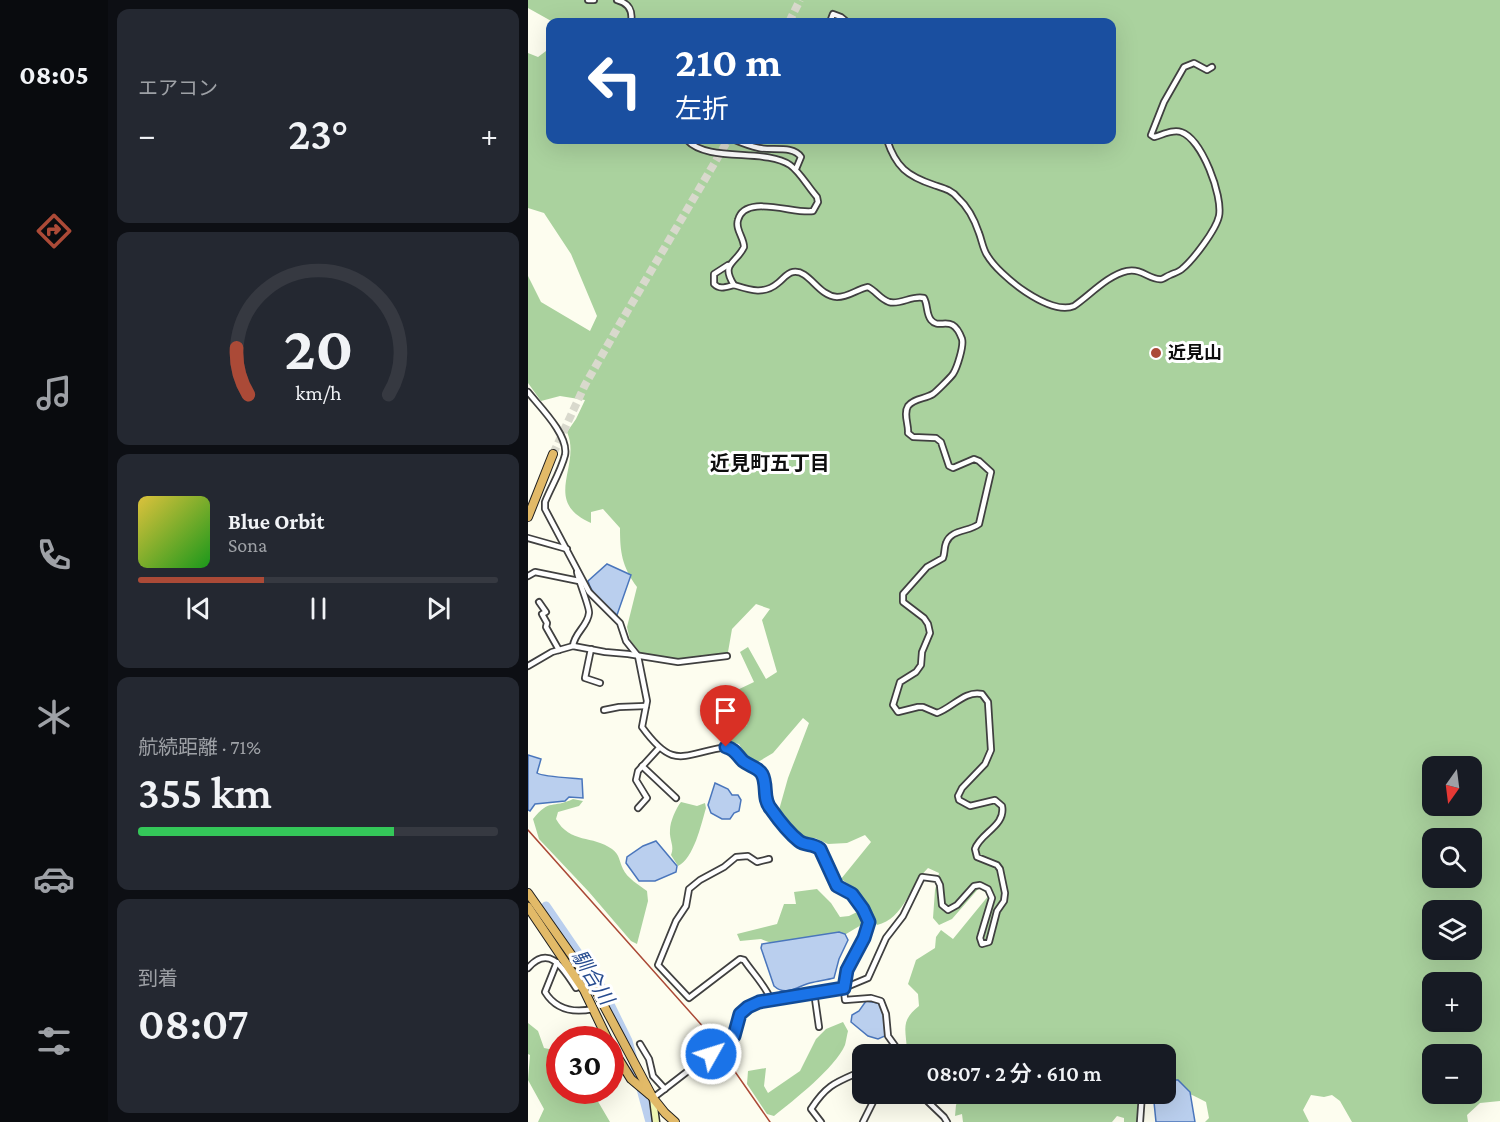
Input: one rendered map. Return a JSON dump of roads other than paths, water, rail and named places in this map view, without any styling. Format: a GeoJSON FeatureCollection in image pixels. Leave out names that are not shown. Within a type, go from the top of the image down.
{"type":"FeatureCollection","features":[{"type":"Feature","properties":{"kind":"highway"},"geometry":{"type":"LineString","coordinates":[[528,517],[553,454]]}},
{"type":"Feature","properties":{"kind":"highway"},"geometry":{"type":"LineString","coordinates":[[529,897],[594,987],[653,1098]]}},
{"type":"Feature","properties":{"kind":"highway"},"geometry":{"type":"LineString","coordinates":[[528,907],[581,986],[601,1026]]}},
{"type":"Feature","properties":{"kind":"highway"},"geometry":{"type":"LineString","coordinates":[[624,1068],[631,1079],[675,1122]]}},
{"type":"Feature","properties":{"kind":"main road"},"geometry":{"type":"LineString","coordinates":[[653,1098],[656,1122]]}},
{"type":"Feature","properties":{"kind":"street"},"geometry":{"type":"LineString","coordinates":[[588,0],[594,0]]}},
{"type":"Feature","properties":{"kind":"street"},"geometry":{"type":"LineString","coordinates":[[617,0],[631,9],[632,18]]}},
{"type":"Feature","properties":{"kind":"street"},"geometry":{"type":"LineString","coordinates":[[832,18],[833,14],[843,18]]}},
{"type":"Feature","properties":{"kind":"street"},"geometry":{"type":"LineString","coordinates":[[888,144],[891,153],[912,177],[945,188],[960,199],[969,210],[985,252],[996,267],[1028,294],[1056,307],[1067,309],[1120,273],[1138,270],[1152,278],[1161,279],[1182,269],[1200,249],[1216,224],[1219,216],[1217,194],[1203,157],[1184,133],[1177,131],[1154,137],[1151,135],[1164,102],[1184,67],[1194,63],[1207,70],[1212,67]]}},
{"type":"Feature","properties":{"kind":"street"},"geometry":{"type":"LineString","coordinates":[[653,1098],[734,1036],[740,1014],[748,1007],[759,1002],[844,988],[868,978],[886,938],[903,916],[922,876],[937,879],[944,909],[957,905],[974,885],[988,889],[992,898],[981,929],[982,944],[989,942],[997,911],[1005,898],[1000,869],[997,865],[977,857],[975,849],[978,842],[1002,817],[1002,806],[995,801],[970,806],[959,800],[958,796],[962,788],[985,764],[991,750],[989,709],[986,698],[982,694],[973,694],[962,698],[937,714],[924,707],[898,712],[893,705],[900,682],[921,666],[922,652],[930,633],[924,618],[903,602],[903,594],[927,567],[943,558],[947,540],[950,537],[979,524],[991,472],[974,459],[958,467],[949,466],[941,442],[936,438],[913,437],[908,433],[906,413],[909,406],[916,400],[932,394],[950,377],[963,348],[963,342],[951,323],[936,324],[931,321],[924,298],[890,302],[882,299],[868,287],[848,296],[834,297],[827,295],[798,272],[792,272],[771,288],[762,291],[753,291],[734,285],[718,287],[714,284],[714,274],[729,265],[744,247],[738,225],[738,218],[742,213],[760,206],[780,207],[800,212],[813,211],[818,202],[817,196],[796,169],[788,163],[775,159],[733,155],[699,148],[691,144]]}},
{"type":"Feature","properties":{"kind":"street"},"geometry":{"type":"LineString","coordinates":[[747,144],[759,148],[793,150],[799,153],[801,157],[796,169]]}},
{"type":"Feature","properties":{"kind":"street"},"geometry":{"type":"LineString","coordinates":[[729,265],[728,275],[734,285]]}},
{"type":"Feature","properties":{"kind":"street"},"geometry":{"type":"LineString","coordinates":[[528,392],[558,430],[565,444],[565,454],[545,502],[549,516],[589,592],[620,623],[626,641],[638,656],[647,701],[642,727],[658,748],[678,757],[726,747],[732,749],[744,762],[759,770],[763,776],[766,802],[771,810],[799,841],[816,845],[820,849],[837,886],[852,894],[863,909],[869,922],[864,938],[847,970],[845,1000],[871,998],[880,1001],[886,1014],[888,1036],[892,1044]]}},
{"type":"Feature","properties":{"kind":"street"},"geometry":{"type":"LineString","coordinates":[[528,538],[567,549]]}},
{"type":"Feature","properties":{"kind":"street"},"geometry":{"type":"LineString","coordinates":[[573,646],[573,638],[589,616],[590,608],[576,569]]}},
{"type":"Feature","properties":{"kind":"street"},"geometry":{"type":"LineString","coordinates":[[528,576],[535,572],[579,580]]}},
{"type":"Feature","properties":{"kind":"street"},"geometry":{"type":"LineString","coordinates":[[539,602],[546,612],[542,614],[547,623],[546,627],[559,650]]}},
{"type":"Feature","properties":{"kind":"street"},"geometry":{"type":"LineString","coordinates":[[528,666],[559,650],[573,646],[678,662],[727,656]]}},
{"type":"Feature","properties":{"kind":"street"},"geometry":{"type":"LineString","coordinates":[[591,649],[585,678],[600,683]]}},
{"type":"Feature","properties":{"kind":"street"},"geometry":{"type":"LineString","coordinates":[[604,710],[646,706]]}},
{"type":"Feature","properties":{"kind":"street"},"geometry":{"type":"LineString","coordinates":[[638,808],[647,798],[636,780],[638,771],[658,748]]}},
{"type":"Feature","properties":{"kind":"street"},"geometry":{"type":"LineString","coordinates":[[642,766],[676,798]]}},
{"type":"Feature","properties":{"kind":"street"},"geometry":{"type":"LineString","coordinates":[[769,858],[757,862],[748,856],[736,857],[689,889],[686,906],[676,921],[658,965],[689,998],[740,959],[744,960],[761,985],[768,991],[771,1000]]}},
{"type":"Feature","properties":{"kind":"street"},"geometry":{"type":"LineString","coordinates":[[528,968],[543,958],[557,962],[576,988],[581,986]]}},
{"type":"Feature","properties":{"kind":"street"},"geometry":{"type":"LineString","coordinates":[[557,962],[546,986],[545,992],[550,1000],[571,1011],[593,1009]]}},
{"type":"Feature","properties":{"kind":"street"},"geometry":{"type":"LineString","coordinates":[[814,992],[819,1027]]}},
{"type":"Feature","properties":{"kind":"street"},"geometry":{"type":"LineString","coordinates":[[640,1044],[649,1059],[653,1076],[665,1089]]}},
{"type":"Feature","properties":{"kind":"street"},"geometry":{"type":"LineString","coordinates":[[821,1122],[811,1109],[830,1086],[852,1074]]}},
{"type":"Feature","properties":{"kind":"street"},"geometry":{"type":"LineString","coordinates":[[863,1122],[872,1104]]}},
{"type":"Feature","properties":{"kind":"street"},"geometry":{"type":"LineString","coordinates":[[930,1104],[947,1122]]}},
{"type":"Feature","properties":{"kind":"street"},"geometry":{"type":"LineString","coordinates":[[1140,1122],[1141,1104]]}},
{"type":"Feature","properties":{"kind":"water"},"geometry":{"type":"Polygon","coordinates":[[[607,564],[631,575],[617,615],[596,596],[588,581],[607,564]]]}},
{"type":"Feature","properties":{"kind":"water"},"geometry":{"type":"Polygon","coordinates":[[[528,755],[541,759],[537,773],[582,779],[583,798],[569,797],[565,801],[535,804],[530,811],[528,810],[528,755]]]}},
{"type":"Feature","properties":{"kind":"water"},"geometry":{"type":"Polygon","coordinates":[[[715,783],[728,789],[732,795],[738,795],[741,800],[739,811],[734,813],[730,819],[722,819],[711,813],[708,805],[715,783]]]}},
{"type":"Feature","properties":{"kind":"water"},"geometry":{"type":"Polygon","coordinates":[[[656,841],[677,866],[676,872],[655,881],[639,881],[626,863],[627,857],[643,846],[656,841]]]}},
{"type":"Feature","properties":{"kind":"water"},"geometry":{"type":"Polygon","coordinates":[[[839,932],[845,934],[848,940],[839,959],[834,978],[788,991],[774,986],[761,948],[762,944],[839,932]]]}},
{"type":"Feature","properties":{"kind":"water"},"geometry":{"type":"Polygon","coordinates":[[[866,1001],[882,1006],[888,1032],[878,1039],[868,1036],[851,1022],[852,1015],[859,1011],[866,1001]]]}},
{"type":"Feature","properties":{"kind":"water"},"geometry":{"type":"Polygon","coordinates":[[[1176,1080],[1178,1080],[1190,1092],[1195,1122],[1156,1122],[1154,1104],[1176,1104],[1176,1080]]]}},
{"type":"Feature","properties":{"kind":"waterway","name":"馴合川"},"geometry":{"type":"LineString","coordinates":[[546,906],[602,988],[628,1041],[650,1122]]}},
{"type":"Feature","properties":{"kind":"tunnel"},"geometry":{"type":"LineString","coordinates":[[791,18],[800,0]]}},
{"type":"Feature","properties":{"kind":"tunnel"},"geometry":{"type":"LineString","coordinates":[[553,454],[585,385],[726,144]]}},
{"type":"Feature","properties":{"kind":"railway"},"geometry":{"type":"LineString","coordinates":[[528,830],[706,1030],[770,1122]]}},
{"type":"Feature","properties":{"kind":"place","name":"近見山"},"geometry":{"type":"Point","coordinates":[1156,353]}},
{"type":"Feature","properties":{"kind":"district","name":"近見町五丁目"},"geometry":{"type":"Point","coordinates":[770,463]}}]}
